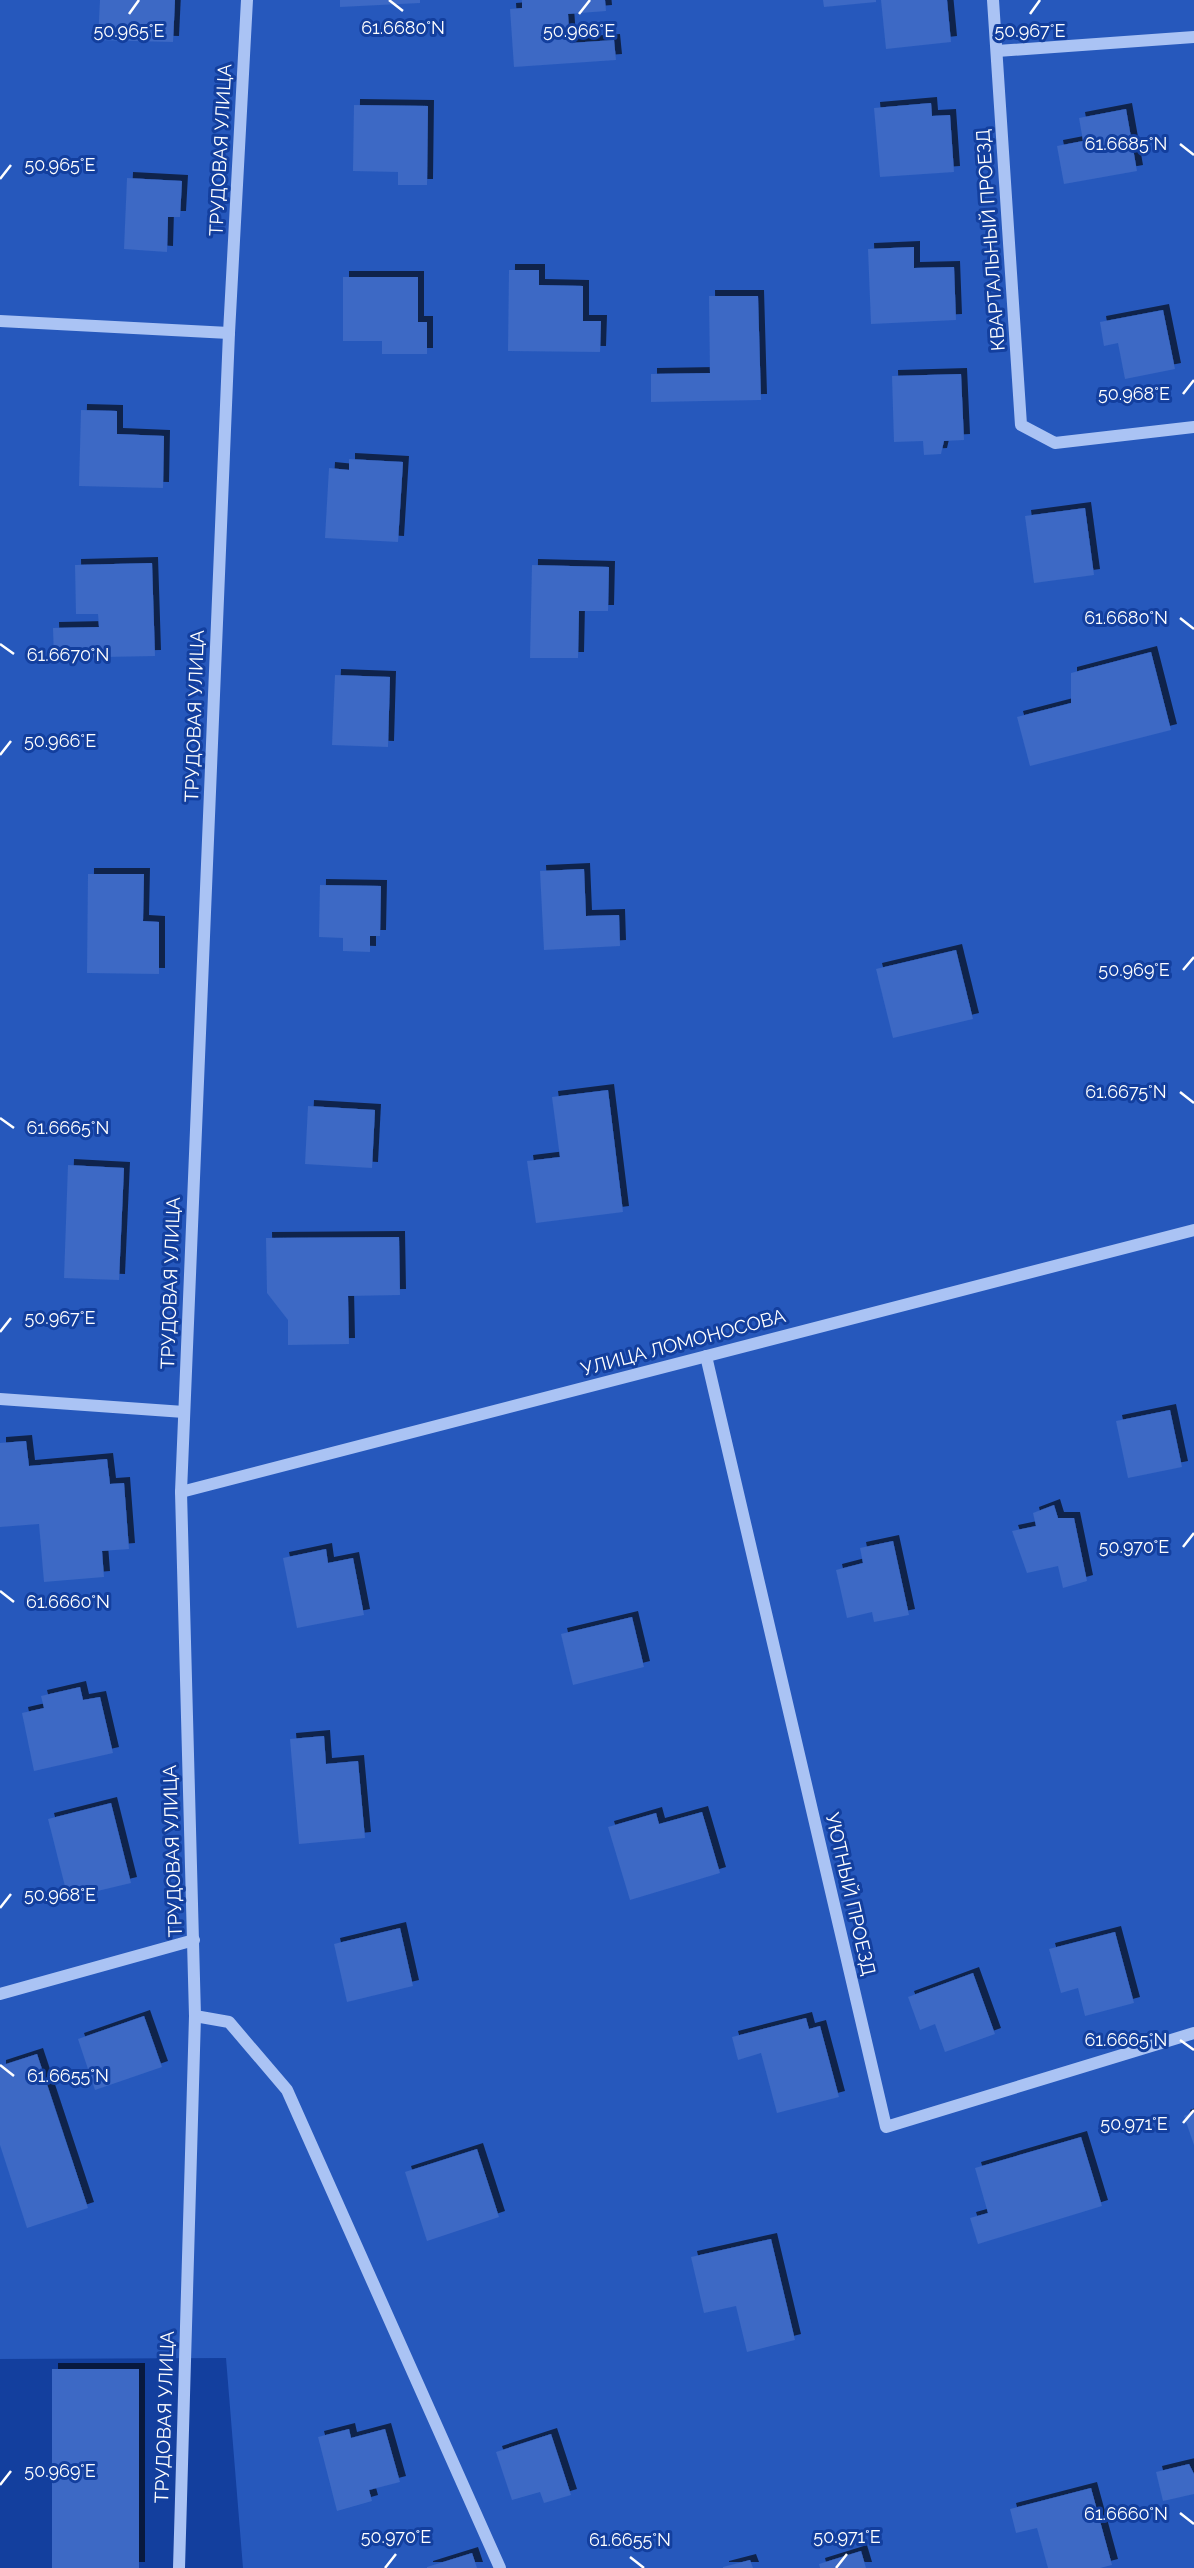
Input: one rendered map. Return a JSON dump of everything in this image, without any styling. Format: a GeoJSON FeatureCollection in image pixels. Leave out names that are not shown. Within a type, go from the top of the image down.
{"type":"FeatureCollection","features":[{"type":"Feature","properties":{"kind":"street","name":"ТРУДОВАЯ УЛИЦА"},"geometry":{"type":"LineString","coordinates":[[179,2568],[195,2016],[181,1492],[229,333],[247,0]]}},
{"type":"Feature","properties":{"kind":"street","name":"КВАРТАЛЬНЫЙ ПРОЕЗД"},"geometry":{"type":"LineString","coordinates":[[993,0],[1021,425],[1055,443],[1194,427]]}},
{"type":"Feature","properties":{"kind":"street"},"geometry":{"type":"LineString","coordinates":[[997,51],[1194,37]]}},
{"type":"Feature","properties":{"kind":"street"},"geometry":{"type":"LineString","coordinates":[[0,321],[229,333]]}},
{"type":"Feature","properties":{"kind":"street","name":"УЛИЦА ЛОМОНОСОВА"},"geometry":{"type":"LineString","coordinates":[[181,1492],[1194,1230]]}},
{"type":"Feature","properties":{"kind":"street","name":"УЮТНЫЙ ПРОЕЗД"},"geometry":{"type":"LineString","coordinates":[[706,1356],[886,2127],[1194,2033]]}},
{"type":"Feature","properties":{"kind":"street"},"geometry":{"type":"LineString","coordinates":[[0,1399],[184,1412]]}},
{"type":"Feature","properties":{"kind":"street"},"geometry":{"type":"LineString","coordinates":[[0,1994],[194,1940]]}},
{"type":"Feature","properties":{"kind":"street"},"geometry":{"type":"LineString","coordinates":[[195,2016],[229,2022],[287,2090],[500,2568]]}},
{"type":"Feature","properties":{"kind":"shaded area"},"geometry":{"type":"Polygon","coordinates":[[[0,0],[1194,0],[1194,2568],[243,2568],[226,2358],[0,2359],[0,0]]]}},
{"type":"Feature","properties":{"kind":"building"},"geometry":{"type":"Polygon","coordinates":[[[100,0],[175,0],[173,42],[98,40],[100,0]]]}},
{"type":"Feature","properties":{"kind":"building"},"geometry":{"type":"Polygon","coordinates":[[[340,0],[420,0],[420,3],[340,7],[340,0]]]}},
{"type":"Feature","properties":{"kind":"building"},"geometry":{"type":"Polygon","coordinates":[[[522,0],[605,0],[606,11],[568,14],[570,43],[614,40],[616,60],[514,67],[510,9],[522,8],[522,0]]]}},
{"type":"Feature","properties":{"kind":"building"},"geometry":{"type":"Polygon","coordinates":[[[823,0],[876,0],[876,2],[824,7],[823,0]]]}},
{"type":"Feature","properties":{"kind":"building"},"geometry":{"type":"Polygon","coordinates":[[[881,0],[947,0],[951,42],[886,49],[881,0]]]}},
{"type":"Feature","properties":{"kind":"building"},"geometry":{"type":"Polygon","coordinates":[[[931,103],[932,116],[950,115],[954,172],[880,177],[874,108],[931,103]]]}},
{"type":"Feature","properties":{"kind":"building"},"geometry":{"type":"Polygon","coordinates":[[[354,105],[428,106],[427,185],[398,185],[398,172],[353,171],[354,105]]]}},
{"type":"Feature","properties":{"kind":"building"},"geometry":{"type":"Polygon","coordinates":[[[1126,109],[1137,171],[1064,184],[1057,146],[1083,141],[1079,118],[1126,109]]]}},
{"type":"Feature","properties":{"kind":"building"},"geometry":{"type":"Polygon","coordinates":[[[127,178],[182,181],[180,217],[168,217],[167,252],[124,249],[127,178]]]}},
{"type":"Feature","properties":{"kind":"building"},"geometry":{"type":"Polygon","coordinates":[[[914,247],[914,268],[954,267],[956,320],[871,324],[868,249],[914,247]]]}},
{"type":"Feature","properties":{"kind":"building"},"geometry":{"type":"Polygon","coordinates":[[[509,270],[539,270],[539,285],[583,286],[583,321],[601,321],[600,352],[508,351],[509,270]]]}},
{"type":"Feature","properties":{"kind":"building"},"geometry":{"type":"Polygon","coordinates":[[[343,277],[418,277],[418,322],[427,322],[427,354],[382,354],[382,341],[343,341],[343,277]]]}},
{"type":"Feature","properties":{"kind":"building"},"geometry":{"type":"Polygon","coordinates":[[[709,296],[758,296],[761,400],[651,402],[651,374],[710,373],[709,296]]]}},
{"type":"Feature","properties":{"kind":"building"},"geometry":{"type":"Polygon","coordinates":[[[1163,310],[1175,369],[1125,379],[1118,343],[1104,346],[1100,322],[1163,310]]]}},
{"type":"Feature","properties":{"kind":"building"},"geometry":{"type":"Polygon","coordinates":[[[961,374],[964,440],[944,441],[941,454],[924,455],[923,441],[894,442],[892,376],[961,374]]]}},
{"type":"Feature","properties":{"kind":"building"},"geometry":{"type":"Polygon","coordinates":[[[81,410],[117,411],[117,434],[164,436],[163,488],[79,486],[81,410]]]}},
{"type":"Feature","properties":{"kind":"building"},"geometry":{"type":"Polygon","coordinates":[[[349,459],[403,462],[398,542],[325,538],[329,468],[349,470],[349,459]]]}},
{"type":"Feature","properties":{"kind":"building"},"geometry":{"type":"Polygon","coordinates":[[[1085,508],[1094,575],[1034,583],[1025,516],[1085,508]]]}},
{"type":"Feature","properties":{"kind":"building"},"geometry":{"type":"Polygon","coordinates":[[[152,563],[155,656],[54,658],[53,628],[99,627],[98,614],[76,614],[75,565],[152,563]]]}},
{"type":"Feature","properties":{"kind":"building"},"geometry":{"type":"Polygon","coordinates":[[[532,565],[609,567],[608,611],[579,611],[578,658],[530,658],[532,565]]]}},
{"type":"Feature","properties":{"kind":"building"},"geometry":{"type":"Polygon","coordinates":[[[1151,652],[1171,730],[1030,766],[1017,717],[1071,703],[1071,673],[1151,652]]]}},
{"type":"Feature","properties":{"kind":"building"},"geometry":{"type":"Polygon","coordinates":[[[335,675],[390,677],[388,747],[332,745],[335,675]]]}},
{"type":"Feature","properties":{"kind":"building"},"geometry":{"type":"Polygon","coordinates":[[[584,869],[586,916],[619,915],[620,946],[544,950],[540,871],[584,869]]]}},
{"type":"Feature","properties":{"kind":"building"},"geometry":{"type":"Polygon","coordinates":[[[88,874],[144,874],[143,921],[159,922],[159,974],[87,973],[88,874]]]}},
{"type":"Feature","properties":{"kind":"building"},"geometry":{"type":"Polygon","coordinates":[[[320,885],[381,886],[380,936],[370,936],[370,952],[343,951],[343,938],[319,937],[320,885]]]}},
{"type":"Feature","properties":{"kind":"building"},"geometry":{"type":"Polygon","coordinates":[[[956,950],[973,1019],[893,1038],[876,969],[956,950]]]}},
{"type":"Feature","properties":{"kind":"building"},"geometry":{"type":"Polygon","coordinates":[[[608,1090],[623,1212],[536,1223],[527,1161],[560,1157],[552,1097],[608,1090]]]}},
{"type":"Feature","properties":{"kind":"building"},"geometry":{"type":"Polygon","coordinates":[[[308,1106],[375,1110],[372,1168],[305,1164],[308,1106]]]}},
{"type":"Feature","properties":{"kind":"building"},"geometry":{"type":"Polygon","coordinates":[[[68,1165],[124,1168],[119,1280],[64,1278],[68,1165]]]}},
{"type":"Feature","properties":{"kind":"building"},"geometry":{"type":"Polygon","coordinates":[[[399,1237],[400,1295],[348,1296],[349,1344],[288,1345],[288,1320],[267,1293],[266,1238],[399,1237]]]}},
{"type":"Feature","properties":{"kind":"building"},"geometry":{"type":"Polygon","coordinates":[[[1170,1410],[1182,1467],[1128,1478],[1116,1421],[1170,1410]]]}},
{"type":"Feature","properties":{"kind":"building"},"geometry":{"type":"Polygon","coordinates":[[[26,1441],[29,1466],[107,1459],[110,1484],[124,1483],[129,1549],[102,1551],[104,1577],[44,1582],[39,1524],[0,1527],[0,1443],[26,1441]]]}},
{"type":"Feature","properties":{"kind":"building"},"geometry":{"type":"Polygon","coordinates":[[[1054,1505],[1058,1518],[1074,1518],[1087,1581],[1063,1588],[1058,1566],[1027,1573],[1012,1531],[1036,1526],[1033,1513],[1054,1505]]]}},
{"type":"Feature","properties":{"kind":"building"},"geometry":{"type":"Polygon","coordinates":[[[893,1541],[909,1615],[874,1622],[872,1612],[847,1618],[836,1570],[863,1563],[860,1548],[893,1541]]]}},
{"type":"Feature","properties":{"kind":"building"},"geometry":{"type":"Polygon","coordinates":[[[326,1549],[328,1563],[353,1558],[364,1615],[297,1628],[283,1558],[326,1549]]]}},
{"type":"Feature","properties":{"kind":"building"},"geometry":{"type":"Polygon","coordinates":[[[632,1617],[644,1667],[573,1685],[561,1634],[632,1617]]]}},
{"type":"Feature","properties":{"kind":"building"},"geometry":{"type":"Polygon","coordinates":[[[80,1687],[83,1700],[100,1697],[113,1753],[34,1771],[22,1713],[44,1708],[41,1696],[80,1687]]]}},
{"type":"Feature","properties":{"kind":"building"},"geometry":{"type":"Polygon","coordinates":[[[324,1736],[326,1764],[358,1761],[365,1838],[299,1844],[290,1739],[324,1736]]]}},
{"type":"Feature","properties":{"kind":"building"},"geometry":{"type":"Polygon","coordinates":[[[111,1803],[131,1883],[68,1898],[48,1819],[111,1803]]]}},
{"type":"Feature","properties":{"kind":"building"},"geometry":{"type":"Polygon","coordinates":[[[702,1812],[720,1873],[630,1900],[608,1827],[656,1813],[659,1824],[702,1812]]]}},
{"type":"Feature","properties":{"kind":"building"},"geometry":{"type":"Polygon","coordinates":[[[400,1928],[413,1986],[347,2002],[334,1944],[400,1928]]]}},
{"type":"Feature","properties":{"kind":"building"},"geometry":{"type":"Polygon","coordinates":[[[1115,1932],[1134,2003],[1085,2016],[1078,1988],[1061,1993],[1049,1949],[1115,1932]]]}},
{"type":"Feature","properties":{"kind":"building"},"geometry":{"type":"Polygon","coordinates":[[[973,1973],[995,2034],[945,2052],[935,2024],[920,2030],[908,1997],[973,1973]]]}},
{"type":"Feature","properties":{"kind":"building"},"geometry":{"type":"Polygon","coordinates":[[[144,2016],[162,2067],[95,2090],[78,2039],[144,2016]]]}},
{"type":"Feature","properties":{"kind":"building"},"geometry":{"type":"Polygon","coordinates":[[[806,2018],[809,2029],[820,2026],[839,2097],[777,2113],[761,2053],[738,2060],[732,2037],[806,2018]]]}},
{"type":"Feature","properties":{"kind":"building"},"geometry":{"type":"Polygon","coordinates":[[[37,2054],[88,2208],[27,2228],[0,2145],[0,2066],[37,2054]]]}},
{"type":"Feature","properties":{"kind":"building"},"geometry":{"type":"Polygon","coordinates":[[[1194,2112],[1194,2145],[1184,2116],[1194,2112]]]}},
{"type":"Feature","properties":{"kind":"building"},"geometry":{"type":"Polygon","coordinates":[[[1081,2137],[1102,2206],[978,2244],[970,2218],[988,2213],[975,2168],[1081,2137]]]}},
{"type":"Feature","properties":{"kind":"building"},"geometry":{"type":"Polygon","coordinates":[[[477,2149],[499,2217],[427,2241],[405,2172],[477,2149]]]}},
{"type":"Feature","properties":{"kind":"building"},"geometry":{"type":"Polygon","coordinates":[[[771,2239],[795,2340],[747,2352],[736,2306],[704,2313],[691,2257],[771,2239]]]}},
{"type":"Feature","properties":{"kind":"building"},"geometry":{"type":"Polygon","coordinates":[[[52,2369],[139,2369],[139,2568],[52,2568],[52,2369]]]}},
{"type":"Feature","properties":{"kind":"building"},"geometry":{"type":"Polygon","coordinates":[[[349,2429],[351,2438],[385,2429],[400,2482],[369,2490],[372,2501],[337,2511],[318,2437],[349,2429]]]}},
{"type":"Feature","properties":{"kind":"building"},"geometry":{"type":"Polygon","coordinates":[[[551,2434],[571,2495],[544,2503],[540,2492],[512,2500],[496,2452],[551,2434]]]}},
{"type":"Feature","properties":{"kind":"building"},"geometry":{"type":"Polygon","coordinates":[[[1189,2464],[1194,2474],[1194,2494],[1163,2501],[1156,2472],[1189,2464]]]}},
{"type":"Feature","properties":{"kind":"building"},"geometry":{"type":"Polygon","coordinates":[[[1091,2488],[1112,2565],[1100,2568],[1048,2568],[1037,2528],[1016,2533],[1010,2509],[1091,2488]]]}},
{"type":"Feature","properties":{"kind":"building"},"geometry":{"type":"Polygon","coordinates":[[[861,2551],[866,2568],[820,2568],[819,2564],[861,2551]]]}},
{"type":"Feature","properties":{"kind":"building"},"geometry":{"type":"Polygon","coordinates":[[[472,2553],[477,2568],[427,2568],[427,2567],[472,2553]]]}},
{"type":"Feature","properties":{"kind":"building"},"geometry":{"type":"Polygon","coordinates":[[[750,2560],[753,2568],[723,2568],[723,2567],[750,2560]]]}}]}
